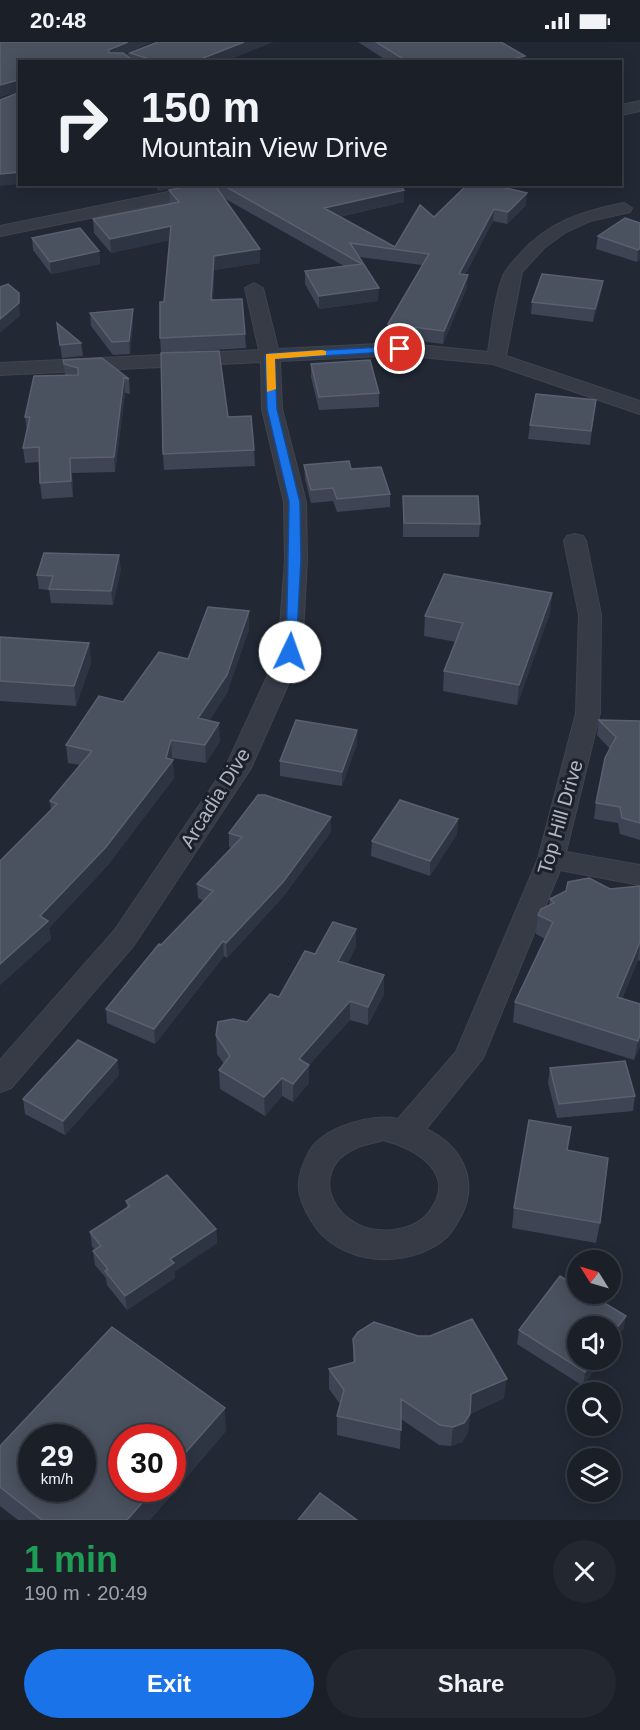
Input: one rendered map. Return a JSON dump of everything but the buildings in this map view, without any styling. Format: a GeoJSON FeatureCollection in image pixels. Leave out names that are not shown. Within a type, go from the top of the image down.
{"type":"FeatureCollection","features":[{"type":"Feature","properties":{"kind":"street"},"geometry":{"type":"LineString","coordinates":[[123,60],[172,42]]}},
{"type":"Feature","properties":{"kind":"street"},"geometry":{"type":"LineString","coordinates":[[622,110],[640,106]]}},
{"type":"Feature","properties":{"kind":"street"},"geometry":{"type":"LineString","coordinates":[[0,231],[224,186]]}},
{"type":"Feature","properties":{"kind":"street"},"geometry":{"type":"LineString","coordinates":[[496,359],[513,273],[537,244],[555,229],[575,219],[624,208]]}},
{"type":"Feature","properties":{"kind":"street","name":"Arcadia Dive"},"geometry":{"type":"LineString","coordinates":[[0,1080],[124,938],[238,768],[290,652],[296,560],[294,502],[272,409],[270,356],[254,288]]}},
{"type":"Feature","properties":{"kind":"street"},"geometry":{"type":"LineString","coordinates":[[1,373],[400,349],[496,359],[640,408]]}},
{"type":"Feature","properties":{"kind":"street","name":"Top Hill Drive"},"geometry":{"type":"LineString","coordinates":[[406,1131],[468,1058],[552,859],[588,713],[590,615],[575,541]]}},
{"type":"Feature","properties":{"kind":"street"},"geometry":{"type":"LineString","coordinates":[[552,859],[640,876]]}},
{"type":"Feature","properties":{"kind":"street"},"geometry":{"type":"LineString","coordinates":[[383,1128],[406,1131],[426,1140],[441,1154],[451,1171],[454,1190],[450,1208],[438,1225],[421,1237],[399,1245],[376,1245],[354,1240],[334,1228],[319,1211],[313,1191],[315,1172],[324,1154],[340,1140],[360,1130],[383,1128]]}},
{"type":"Feature","properties":{"kind":"slow traffic"},"geometry":{"type":"LineString","coordinates":[[271,389],[270,356],[322,353]]}},
{"type":"Feature","properties":{"kind":"route"},"geometry":{"type":"LineString","coordinates":[[290,652],[296,560],[294,502],[272,409],[270,356],[400,349]]}}]}
